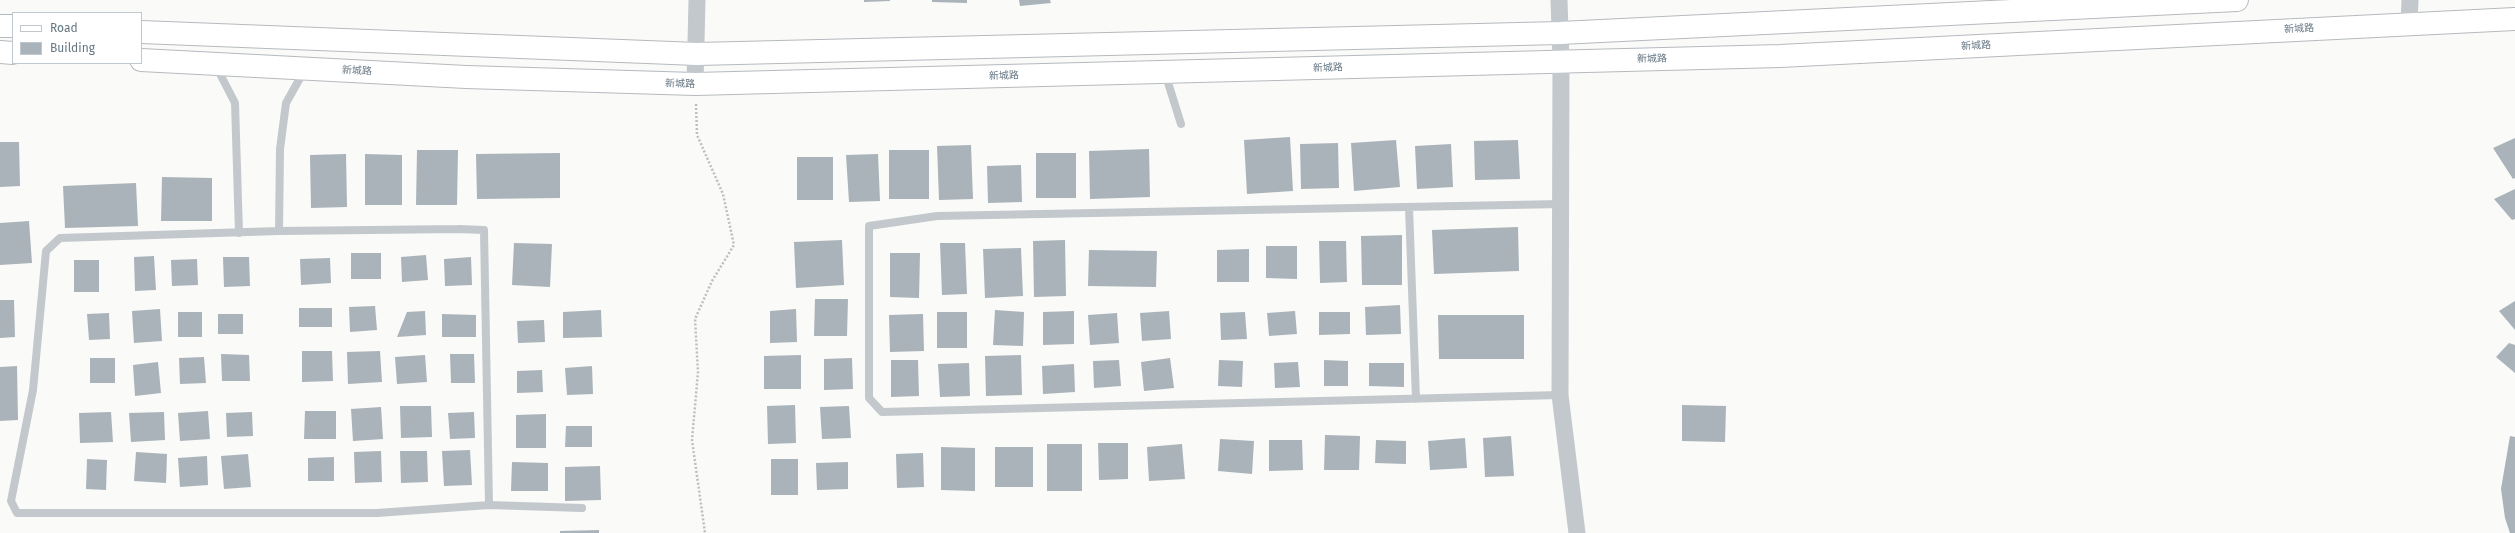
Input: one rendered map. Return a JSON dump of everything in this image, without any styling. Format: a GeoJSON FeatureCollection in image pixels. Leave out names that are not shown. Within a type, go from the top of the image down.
{"type":"FeatureCollection","features":[{"type":"Feature","properties":{"kind":"main road"},"geometry":{"type":"LineString","coordinates":[[142,32],[697,54],[1560,33],[2237,0]]}},
{"type":"Feature","properties":{"kind":"main road","name":"新城路"},"geometry":{"type":"LineString","coordinates":[[142,60],[466,77],[696,84],[1780,56],[2410,23],[2515,19]]}},
{"type":"Feature","properties":{"kind":"main road"},"geometry":{"type":"LineString","coordinates":[[0,26],[12,26]]}},
{"type":"Feature","properties":{"kind":"main road"},"geometry":{"type":"LineString","coordinates":[[0,52],[12,53]]}},
{"type":"Feature","properties":{"kind":"street"},"geometry":{"type":"LineString","coordinates":[[696,84],[697,0]]}},
{"type":"Feature","properties":{"kind":"street"},"geometry":{"type":"LineString","coordinates":[[1559,0],[1561,62],[1560,395],[1577,533]]}},
{"type":"Feature","properties":{"kind":"street"},"geometry":{"type":"LineString","coordinates":[[2410,0],[2410,23]]}},
{"type":"Feature","properties":{"kind":"lane"},"geometry":{"type":"LineString","coordinates":[[215,64],[235,103],[238,233]]}},
{"type":"Feature","properties":{"kind":"lane"},"geometry":{"type":"LineString","coordinates":[[280,231],[280,149],[286,103],[305,69]]}},
{"type":"Feature","properties":{"kind":"lane"},"geometry":{"type":"LineString","coordinates":[[1165,72],[1181,124]]}},
{"type":"Feature","properties":{"kind":"lane"},"geometry":{"type":"LineString","coordinates":[[1560,395],[882,412],[869,398],[869,226],[937,216],[1561,204]]}},
{"type":"Feature","properties":{"kind":"lane"},"geometry":{"type":"LineString","coordinates":[[1409,207],[1416,399]]}},
{"type":"Feature","properties":{"kind":"lane"},"geometry":{"type":"LineString","coordinates":[[489,505],[484,230],[280,231],[60,238],[46,251],[33,390],[11,501],[17,513],[377,513],[489,505],[582,508]]}},
{"type":"Feature","properties":{"kind":"path"},"geometry":{"type":"LineString","coordinates":[[696,84],[697,135],[723,194],[734,245],[712,281],[694,319],[698,372],[692,440],[705,533]]}},
{"type":"Feature","properties":{"kind":"building"},"geometry":{"type":"Polygon","coordinates":[[[864,0],[890,0],[890,1],[864,2],[864,0]]]}},
{"type":"Feature","properties":{"kind":"building"},"geometry":{"type":"Polygon","coordinates":[[[932,0],[967,0],[967,3],[932,2],[932,0]]]}},
{"type":"Feature","properties":{"kind":"building"},"geometry":{"type":"Polygon","coordinates":[[[1019,0],[1050,0],[1051,3],[1020,6],[1019,0]]]}},
{"type":"Feature","properties":{"kind":"building"},"geometry":{"type":"Polygon","coordinates":[[[1290,137],[1293,191],[1247,194],[1244,140],[1290,137]]]}},
{"type":"Feature","properties":{"kind":"building"},"geometry":{"type":"Polygon","coordinates":[[[2515,138],[2515,178],[2513,179],[2493,148],[2515,138]]]}},
{"type":"Feature","properties":{"kind":"building"},"geometry":{"type":"Polygon","coordinates":[[[1396,140],[1400,187],[1354,191],[1351,143],[1396,140]]]}},
{"type":"Feature","properties":{"kind":"building"},"geometry":{"type":"Polygon","coordinates":[[[1518,140],[1520,179],[1475,180],[1474,141],[1518,140]]]}},
{"type":"Feature","properties":{"kind":"building"},"geometry":{"type":"Polygon","coordinates":[[[0,142],[19,142],[20,186],[0,187],[0,142]]]}},
{"type":"Feature","properties":{"kind":"building"},"geometry":{"type":"Polygon","coordinates":[[[1338,143],[1339,188],[1301,189],[1300,144],[1338,143]]]}},
{"type":"Feature","properties":{"kind":"building"},"geometry":{"type":"Polygon","coordinates":[[[1451,144],[1453,187],[1417,189],[1415,146],[1451,144]]]}},
{"type":"Feature","properties":{"kind":"building"},"geometry":{"type":"Polygon","coordinates":[[[971,145],[973,199],[939,200],[937,146],[971,145]]]}},
{"type":"Feature","properties":{"kind":"building"},"geometry":{"type":"Polygon","coordinates":[[[1149,149],[1150,197],[1090,199],[1089,151],[1149,149]]]}},
{"type":"Feature","properties":{"kind":"building"},"geometry":{"type":"Polygon","coordinates":[[[417,150],[458,150],[457,205],[416,205],[417,150]]]}},
{"type":"Feature","properties":{"kind":"building"},"geometry":{"type":"Polygon","coordinates":[[[889,150],[929,150],[929,199],[889,199],[889,150]]]}},
{"type":"Feature","properties":{"kind":"building"},"geometry":{"type":"Polygon","coordinates":[[[560,153],[560,198],[477,199],[476,154],[560,153]]]}},
{"type":"Feature","properties":{"kind":"building"},"geometry":{"type":"Polygon","coordinates":[[[1036,153],[1076,153],[1076,198],[1036,198],[1036,153]]]}},
{"type":"Feature","properties":{"kind":"building"},"geometry":{"type":"Polygon","coordinates":[[[346,154],[347,207],[311,208],[310,155],[346,154]]]}},
{"type":"Feature","properties":{"kind":"building"},"geometry":{"type":"Polygon","coordinates":[[[365,154],[402,155],[402,205],[365,205],[365,154]]]}},
{"type":"Feature","properties":{"kind":"building"},"geometry":{"type":"Polygon","coordinates":[[[878,154],[880,201],[849,202],[846,155],[878,154]]]}},
{"type":"Feature","properties":{"kind":"building"},"geometry":{"type":"Polygon","coordinates":[[[797,157],[833,157],[833,200],[797,200],[797,157]]]}},
{"type":"Feature","properties":{"kind":"building"},"geometry":{"type":"Polygon","coordinates":[[[1021,165],[1022,202],[988,203],[987,166],[1021,165]]]}},
{"type":"Feature","properties":{"kind":"building"},"geometry":{"type":"Polygon","coordinates":[[[162,177],[212,178],[212,221],[161,221],[162,177]]]}},
{"type":"Feature","properties":{"kind":"building"},"geometry":{"type":"Polygon","coordinates":[[[136,183],[138,226],[65,228],[63,186],[136,183]]]}},
{"type":"Feature","properties":{"kind":"building"},"geometry":{"type":"Polygon","coordinates":[[[2515,189],[2515,219],[2512,220],[2494,199],[2515,189]]]}},
{"type":"Feature","properties":{"kind":"building"},"geometry":{"type":"Polygon","coordinates":[[[29,221],[32,263],[0,265],[0,223],[29,221]]]}},
{"type":"Feature","properties":{"kind":"building"},"geometry":{"type":"Polygon","coordinates":[[[1518,227],[1519,271],[1434,274],[1432,230],[1518,227]]]}},
{"type":"Feature","properties":{"kind":"building"},"geometry":{"type":"Polygon","coordinates":[[[1402,235],[1402,285],[1362,285],[1361,236],[1402,235]]]}},
{"type":"Feature","properties":{"kind":"building"},"geometry":{"type":"Polygon","coordinates":[[[842,240],[844,285],[796,288],[794,242],[842,240]]]}},
{"type":"Feature","properties":{"kind":"building"},"geometry":{"type":"Polygon","coordinates":[[[1065,240],[1066,296],[1034,297],[1033,241],[1065,240]]]}},
{"type":"Feature","properties":{"kind":"building"},"geometry":{"type":"Polygon","coordinates":[[[1319,241],[1346,241],[1347,282],[1320,283],[1319,241]]]}},
{"type":"Feature","properties":{"kind":"building"},"geometry":{"type":"Polygon","coordinates":[[[514,243],[552,244],[550,287],[512,285],[514,243]]]}},
{"type":"Feature","properties":{"kind":"building"},"geometry":{"type":"Polygon","coordinates":[[[940,243],[965,243],[967,294],[942,295],[940,243]]]}},
{"type":"Feature","properties":{"kind":"building"},"geometry":{"type":"Polygon","coordinates":[[[1266,246],[1297,246],[1297,279],[1266,278],[1266,246]]]}},
{"type":"Feature","properties":{"kind":"building"},"geometry":{"type":"Polygon","coordinates":[[[1021,248],[1023,296],[985,298],[983,249],[1021,248]]]}},
{"type":"Feature","properties":{"kind":"building"},"geometry":{"type":"Polygon","coordinates":[[[1249,249],[1249,282],[1217,282],[1217,250],[1249,249]]]}},
{"type":"Feature","properties":{"kind":"building"},"geometry":{"type":"Polygon","coordinates":[[[1089,250],[1157,251],[1156,287],[1088,286],[1089,250]]]}},
{"type":"Feature","properties":{"kind":"building"},"geometry":{"type":"Polygon","coordinates":[[[351,253],[381,253],[381,279],[351,279],[351,253]]]}},
{"type":"Feature","properties":{"kind":"building"},"geometry":{"type":"Polygon","coordinates":[[[890,253],[920,253],[919,298],[890,297],[890,253]]]}},
{"type":"Feature","properties":{"kind":"building"},"geometry":{"type":"Polygon","coordinates":[[[426,255],[428,280],[402,282],[401,257],[426,255]]]}},
{"type":"Feature","properties":{"kind":"building"},"geometry":{"type":"Polygon","coordinates":[[[154,256],[156,290],[135,291],[134,257],[154,256]]]}},
{"type":"Feature","properties":{"kind":"building"},"geometry":{"type":"Polygon","coordinates":[[[223,257],[249,257],[250,286],[224,287],[223,257]]]}},
{"type":"Feature","properties":{"kind":"building"},"geometry":{"type":"Polygon","coordinates":[[[471,257],[472,285],[445,286],[444,259],[471,257]]]}},
{"type":"Feature","properties":{"kind":"building"},"geometry":{"type":"Polygon","coordinates":[[[330,258],[331,283],[301,285],[300,259],[330,258]]]}},
{"type":"Feature","properties":{"kind":"building"},"geometry":{"type":"Polygon","coordinates":[[[197,259],[198,285],[172,286],[171,260],[197,259]]]}},
{"type":"Feature","properties":{"kind":"building"},"geometry":{"type":"Polygon","coordinates":[[[74,260],[99,260],[99,292],[74,292],[74,260]]]}},
{"type":"Feature","properties":{"kind":"building"},"geometry":{"type":"Polygon","coordinates":[[[815,299],[848,299],[847,336],[814,336],[815,299]]]}},
{"type":"Feature","properties":{"kind":"building"},"geometry":{"type":"Polygon","coordinates":[[[0,300],[14,300],[15,337],[0,338],[0,300]]]}},
{"type":"Feature","properties":{"kind":"building"},"geometry":{"type":"Polygon","coordinates":[[[2515,301],[2515,330],[2499,311],[2515,301]]]}},
{"type":"Feature","properties":{"kind":"building"},"geometry":{"type":"Polygon","coordinates":[[[1400,305],[1401,334],[1366,335],[1365,307],[1400,305]]]}},
{"type":"Feature","properties":{"kind":"building"},"geometry":{"type":"Polygon","coordinates":[[[375,306],[377,330],[350,332],[349,307],[375,306]]]}},
{"type":"Feature","properties":{"kind":"building"},"geometry":{"type":"Polygon","coordinates":[[[299,308],[332,308],[332,327],[299,327],[299,308]]]}},
{"type":"Feature","properties":{"kind":"building"},"geometry":{"type":"Polygon","coordinates":[[[160,309],[162,341],[134,343],[132,311],[160,309]]]}},
{"type":"Feature","properties":{"kind":"building"},"geometry":{"type":"Polygon","coordinates":[[[796,309],[797,342],[770,343],[770,311],[796,309]]]}},
{"type":"Feature","properties":{"kind":"building"},"geometry":{"type":"Polygon","coordinates":[[[601,310],[602,337],[563,338],[563,312],[601,310]]]}},
{"type":"Feature","properties":{"kind":"building"},"geometry":{"type":"Polygon","coordinates":[[[995,310],[1024,312],[1023,346],[993,345],[995,310]]]}},
{"type":"Feature","properties":{"kind":"building"},"geometry":{"type":"Polygon","coordinates":[[[425,311],[426,335],[397,337],[407,312],[425,311]]]}},
{"type":"Feature","properties":{"kind":"building"},"geometry":{"type":"Polygon","coordinates":[[[1074,311],[1074,344],[1043,345],[1043,312],[1074,311]]]}},
{"type":"Feature","properties":{"kind":"building"},"geometry":{"type":"Polygon","coordinates":[[[1169,311],[1171,339],[1142,341],[1140,313],[1169,311]]]}},
{"type":"Feature","properties":{"kind":"building"},"geometry":{"type":"Polygon","coordinates":[[[1295,311],[1297,334],[1269,336],[1267,313],[1295,311]]]}},
{"type":"Feature","properties":{"kind":"building"},"geometry":{"type":"Polygon","coordinates":[[[178,312],[202,312],[202,337],[178,337],[178,312]]]}},
{"type":"Feature","properties":{"kind":"building"},"geometry":{"type":"Polygon","coordinates":[[[937,312],[967,312],[967,348],[937,348],[937,312]]]}},
{"type":"Feature","properties":{"kind":"building"},"geometry":{"type":"Polygon","coordinates":[[[1245,312],[1247,339],[1221,340],[1220,313],[1245,312]]]}},
{"type":"Feature","properties":{"kind":"building"},"geometry":{"type":"Polygon","coordinates":[[[1319,312],[1350,312],[1350,334],[1319,335],[1319,312]]]}},
{"type":"Feature","properties":{"kind":"building"},"geometry":{"type":"Polygon","coordinates":[[[109,313],[110,339],[89,340],[87,314],[109,313]]]}},
{"type":"Feature","properties":{"kind":"building"},"geometry":{"type":"Polygon","coordinates":[[[1117,313],[1119,343],[1090,345],[1088,315],[1117,313]]]}},
{"type":"Feature","properties":{"kind":"building"},"geometry":{"type":"Polygon","coordinates":[[[218,314],[243,314],[243,334],[218,334],[218,314]]]}},
{"type":"Feature","properties":{"kind":"building"},"geometry":{"type":"Polygon","coordinates":[[[442,314],[476,315],[476,337],[442,337],[442,314]]]}},
{"type":"Feature","properties":{"kind":"building"},"geometry":{"type":"Polygon","coordinates":[[[923,314],[924,351],[890,352],[889,315],[923,314]]]}},
{"type":"Feature","properties":{"kind":"building"},"geometry":{"type":"Polygon","coordinates":[[[1438,315],[1524,315],[1524,359],[1439,359],[1438,315]]]}},
{"type":"Feature","properties":{"kind":"building"},"geometry":{"type":"Polygon","coordinates":[[[544,320],[545,342],[518,343],[517,321],[544,320]]]}},
{"type":"Feature","properties":{"kind":"building"},"geometry":{"type":"Polygon","coordinates":[[[2509,343],[2515,345],[2515,373],[2496,357],[2509,343]]]}},
{"type":"Feature","properties":{"kind":"building"},"geometry":{"type":"Polygon","coordinates":[[[302,351],[332,351],[333,381],[302,382],[302,351]]]}},
{"type":"Feature","properties":{"kind":"building"},"geometry":{"type":"Polygon","coordinates":[[[380,351],[382,382],[348,384],[347,352],[380,351]]]}},
{"type":"Feature","properties":{"kind":"building"},"geometry":{"type":"Polygon","coordinates":[[[221,354],[249,355],[250,381],[222,381],[221,354]]]}},
{"type":"Feature","properties":{"kind":"building"},"geometry":{"type":"Polygon","coordinates":[[[450,354],[474,354],[475,383],[451,383],[450,354]]]}},
{"type":"Feature","properties":{"kind":"building"},"geometry":{"type":"Polygon","coordinates":[[[425,355],[427,382],[397,384],[395,357],[425,355]]]}},
{"type":"Feature","properties":{"kind":"building"},"geometry":{"type":"Polygon","coordinates":[[[801,355],[801,389],[764,389],[764,356],[801,355]]]}},
{"type":"Feature","properties":{"kind":"building"},"geometry":{"type":"Polygon","coordinates":[[[1021,355],[1022,395],[986,396],[985,356],[1021,355]]]}},
{"type":"Feature","properties":{"kind":"building"},"geometry":{"type":"Polygon","coordinates":[[[204,357],[206,383],[180,384],[179,358],[204,357]]]}},
{"type":"Feature","properties":{"kind":"building"},"geometry":{"type":"Polygon","coordinates":[[[90,358],[115,358],[115,383],[90,383],[90,358]]]}},
{"type":"Feature","properties":{"kind":"building"},"geometry":{"type":"Polygon","coordinates":[[[852,358],[853,389],[824,390],[824,359],[852,358]]]}},
{"type":"Feature","properties":{"kind":"building"},"geometry":{"type":"Polygon","coordinates":[[[1170,358],[1174,388],[1144,391],[1141,362],[1170,358]]]}},
{"type":"Feature","properties":{"kind":"building"},"geometry":{"type":"Polygon","coordinates":[[[891,360],[918,360],[919,396],[891,397],[891,360]]]}},
{"type":"Feature","properties":{"kind":"building"},"geometry":{"type":"Polygon","coordinates":[[[1119,360],[1121,386],[1094,388],[1093,361],[1119,360]]]}},
{"type":"Feature","properties":{"kind":"building"},"geometry":{"type":"Polygon","coordinates":[[[1219,360],[1243,361],[1242,387],[1218,386],[1219,360]]]}},
{"type":"Feature","properties":{"kind":"building"},"geometry":{"type":"Polygon","coordinates":[[[1324,360],[1348,361],[1348,386],[1324,386],[1324,360]]]}},
{"type":"Feature","properties":{"kind":"building"},"geometry":{"type":"Polygon","coordinates":[[[158,362],[161,393],[135,396],[133,365],[158,362]]]}},
{"type":"Feature","properties":{"kind":"building"},"geometry":{"type":"Polygon","coordinates":[[[1298,362],[1300,387],[1275,388],[1274,363],[1298,362]]]}},
{"type":"Feature","properties":{"kind":"building"},"geometry":{"type":"Polygon","coordinates":[[[969,363],[970,396],[940,397],[938,364],[969,363]]]}},
{"type":"Feature","properties":{"kind":"building"},"geometry":{"type":"Polygon","coordinates":[[[1369,363],[1404,363],[1404,387],[1369,386],[1369,363]]]}},
{"type":"Feature","properties":{"kind":"building"},"geometry":{"type":"Polygon","coordinates":[[[1074,364],[1075,392],[1043,394],[1042,366],[1074,364]]]}},
{"type":"Feature","properties":{"kind":"building"},"geometry":{"type":"Polygon","coordinates":[[[17,366],[18,420],[0,421],[0,367],[17,366]]]}},
{"type":"Feature","properties":{"kind":"building"},"geometry":{"type":"Polygon","coordinates":[[[592,366],[593,394],[567,395],[565,368],[592,366]]]}},
{"type":"Feature","properties":{"kind":"building"},"geometry":{"type":"Polygon","coordinates":[[[542,370],[543,392],[517,393],[517,371],[542,370]]]}},
{"type":"Feature","properties":{"kind":"building"},"geometry":{"type":"Polygon","coordinates":[[[795,405],[796,443],[768,444],[767,406],[795,405]]]}},
{"type":"Feature","properties":{"kind":"building"},"geometry":{"type":"Polygon","coordinates":[[[1682,405],[1726,406],[1725,442],[1682,441],[1682,405]]]}},
{"type":"Feature","properties":{"kind":"building"},"geometry":{"type":"Polygon","coordinates":[[[400,406],[431,406],[432,437],[401,438],[400,406]]]}},
{"type":"Feature","properties":{"kind":"building"},"geometry":{"type":"Polygon","coordinates":[[[849,406],[851,438],[822,439],[820,407],[849,406]]]}},
{"type":"Feature","properties":{"kind":"building"},"geometry":{"type":"Polygon","coordinates":[[[381,407],[383,439],[353,441],[351,409],[381,407]]]}},
{"type":"Feature","properties":{"kind":"building"},"geometry":{"type":"Polygon","coordinates":[[[208,411],[210,439],[180,441],[178,413],[208,411]]]}},
{"type":"Feature","properties":{"kind":"building"},"geometry":{"type":"Polygon","coordinates":[[[305,411],[336,411],[336,439],[304,439],[305,411]]]}},
{"type":"Feature","properties":{"kind":"building"},"geometry":{"type":"Polygon","coordinates":[[[111,412],[113,442],[80,443],[79,413],[111,412]]]}},
{"type":"Feature","properties":{"kind":"building"},"geometry":{"type":"Polygon","coordinates":[[[164,412],[165,440],[131,442],[129,413],[164,412]]]}},
{"type":"Feature","properties":{"kind":"building"},"geometry":{"type":"Polygon","coordinates":[[[252,412],[253,436],[227,437],[226,413],[252,412]]]}},
{"type":"Feature","properties":{"kind":"building"},"geometry":{"type":"Polygon","coordinates":[[[474,412],[475,438],[450,439],[448,413],[474,412]]]}},
{"type":"Feature","properties":{"kind":"building"},"geometry":{"type":"Polygon","coordinates":[[[546,414],[546,448],[516,448],[516,415],[546,414]]]}},
{"type":"Feature","properties":{"kind":"building"},"geometry":{"type":"Polygon","coordinates":[[[566,426],[592,426],[592,447],[565,447],[566,426]]]}},
{"type":"Feature","properties":{"kind":"building"},"geometry":{"type":"Polygon","coordinates":[[[1325,435],[1360,436],[1359,470],[1324,470],[1325,435]]]}},
{"type":"Feature","properties":{"kind":"building"},"geometry":{"type":"Polygon","coordinates":[[[1511,436],[1514,476],[1485,477],[1483,438],[1511,436]]]}},
{"type":"Feature","properties":{"kind":"building"},"geometry":{"type":"Polygon","coordinates":[[[2510,436],[2515,437],[2515,533],[2510,533],[2505,518],[2501,489],[2510,436]]]}},
{"type":"Feature","properties":{"kind":"building"},"geometry":{"type":"Polygon","coordinates":[[[1465,438],[1467,468],[1430,470],[1428,441],[1465,438]]]}},
{"type":"Feature","properties":{"kind":"building"},"geometry":{"type":"Polygon","coordinates":[[[1220,439],[1254,441],[1252,474],[1218,471],[1220,439]]]}},
{"type":"Feature","properties":{"kind":"building"},"geometry":{"type":"Polygon","coordinates":[[[1269,440],[1302,440],[1303,470],[1269,471],[1269,440]]]}},
{"type":"Feature","properties":{"kind":"building"},"geometry":{"type":"Polygon","coordinates":[[[1376,440],[1406,441],[1406,464],[1375,463],[1376,440]]]}},
{"type":"Feature","properties":{"kind":"building"},"geometry":{"type":"Polygon","coordinates":[[[1098,443],[1128,443],[1128,479],[1099,480],[1098,443]]]}},
{"type":"Feature","properties":{"kind":"building"},"geometry":{"type":"Polygon","coordinates":[[[1047,444],[1082,444],[1082,491],[1047,491],[1047,444]]]}},
{"type":"Feature","properties":{"kind":"building"},"geometry":{"type":"Polygon","coordinates":[[[1182,444],[1185,479],[1149,481],[1147,447],[1182,444]]]}},
{"type":"Feature","properties":{"kind":"building"},"geometry":{"type":"Polygon","coordinates":[[[941,447],[975,448],[975,491],[941,490],[941,447]]]}},
{"type":"Feature","properties":{"kind":"building"},"geometry":{"type":"Polygon","coordinates":[[[995,447],[1033,447],[1033,487],[995,487],[995,447]]]}},
{"type":"Feature","properties":{"kind":"building"},"geometry":{"type":"Polygon","coordinates":[[[470,450],[472,485],[444,486],[442,451],[470,450]]]}},
{"type":"Feature","properties":{"kind":"building"},"geometry":{"type":"Polygon","coordinates":[[[381,451],[382,482],[355,483],[354,452],[381,451]]]}},
{"type":"Feature","properties":{"kind":"building"},"geometry":{"type":"Polygon","coordinates":[[[400,451],[427,451],[428,482],[401,483],[400,451]]]}},
{"type":"Feature","properties":{"kind":"building"},"geometry":{"type":"Polygon","coordinates":[[[136,452],[167,454],[166,483],[134,481],[136,452]]]}},
{"type":"Feature","properties":{"kind":"building"},"geometry":{"type":"Polygon","coordinates":[[[923,453],[924,487],[897,488],[896,454],[923,453]]]}},
{"type":"Feature","properties":{"kind":"building"},"geometry":{"type":"Polygon","coordinates":[[[248,454],[251,487],[224,489],[221,456],[248,454]]]}},
{"type":"Feature","properties":{"kind":"building"},"geometry":{"type":"Polygon","coordinates":[[[207,456],[208,485],[180,487],[178,458],[207,456]]]}},
{"type":"Feature","properties":{"kind":"building"},"geometry":{"type":"Polygon","coordinates":[[[334,457],[334,481],[308,481],[308,458],[334,457]]]}},
{"type":"Feature","properties":{"kind":"building"},"geometry":{"type":"Polygon","coordinates":[[[87,459],[107,460],[106,490],[86,489],[87,459]]]}},
{"type":"Feature","properties":{"kind":"building"},"geometry":{"type":"Polygon","coordinates":[[[771,459],[798,459],[798,495],[771,495],[771,459]]]}},
{"type":"Feature","properties":{"kind":"building"},"geometry":{"type":"Polygon","coordinates":[[[512,462],[548,463],[548,491],[511,491],[512,462]]]}},
{"type":"Feature","properties":{"kind":"building"},"geometry":{"type":"Polygon","coordinates":[[[848,462],[848,489],[817,490],[816,463],[848,462]]]}},
{"type":"Feature","properties":{"kind":"building"},"geometry":{"type":"Polygon","coordinates":[[[600,466],[601,500],[565,501],[565,467],[600,466]]]}},
{"type":"Feature","properties":{"kind":"building"},"geometry":{"type":"Polygon","coordinates":[[[599,530],[599,533],[560,533],[560,531],[599,530]]]}}]}
